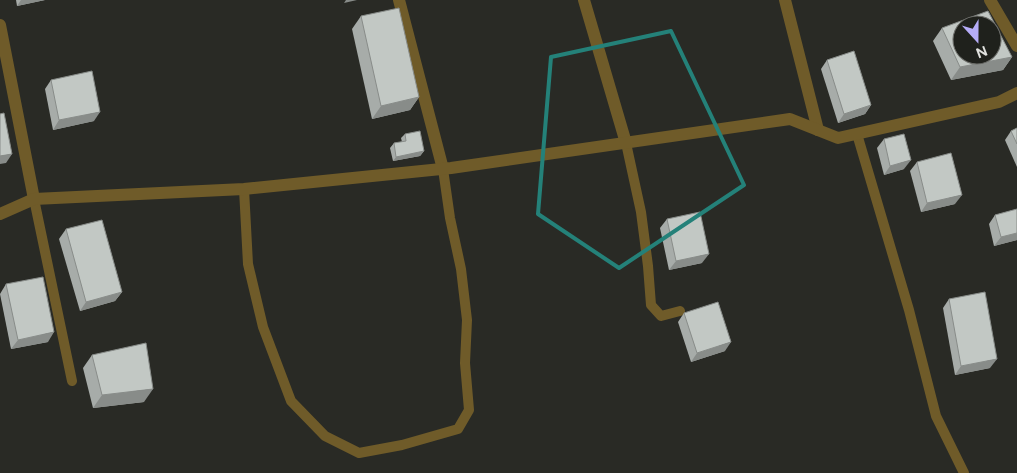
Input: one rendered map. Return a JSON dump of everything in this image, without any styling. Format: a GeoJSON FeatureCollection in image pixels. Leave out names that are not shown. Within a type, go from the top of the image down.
{"type":"FeatureCollection","features":[{"type":"Feature","properties":{"kind":"street"},"geometry":{"type":"LineString","coordinates":[[400,0],[443,169]]}},
{"type":"Feature","properties":{"kind":"street"},"geometry":{"type":"LineString","coordinates":[[584,0],[626,143]]}},
{"type":"Feature","properties":{"kind":"street"},"geometry":{"type":"LineString","coordinates":[[785,0],[818,130]]}},
{"type":"Feature","properties":{"kind":"street"},"geometry":{"type":"LineString","coordinates":[[990,0],[1017,46]]}},
{"type":"Feature","properties":{"kind":"street"},"geometry":{"type":"LineString","coordinates":[[0,25],[34,199]]}},
{"type":"Feature","properties":{"kind":"street"},"geometry":{"type":"LineString","coordinates":[[0,214],[34,199],[244,189],[443,169],[790,119],[838,138],[999,102],[1017,94]]}},
{"type":"Feature","properties":{"kind":"lane"},"geometry":{"type":"LineString","coordinates":[[857,134],[909,310],[936,416],[964,473]]}},
{"type":"Feature","properties":{"kind":"lane"},"geometry":{"type":"LineString","coordinates":[[626,143],[641,212],[651,305],[660,316],[680,310]]}},
{"type":"Feature","properties":{"kind":"lane"},"geometry":{"type":"LineString","coordinates":[[244,189],[248,264],[263,328],[291,401],[325,436],[359,453],[402,445],[458,429],[469,410],[465,363],[467,320],[461,269],[450,218],[443,169]]}},
{"type":"Feature","properties":{"kind":"lane"},"geometry":{"type":"LineString","coordinates":[[34,199],[72,382]]}},
{"type":"Feature","properties":{"kind":"highlighted area"},"geometry":{"type":"Polygon","coordinates":[[[671,31],[744,185],[619,268],[538,214],[551,57],[671,31]]]}},
{"type":"Feature","properties":{"kind":"building"},"geometry":{"type":"Polygon","coordinates":[[[399,8],[419,97],[381,106],[361,16],[399,8]]]}},
{"type":"Feature","properties":{"kind":"building"},"geometry":{"type":"Polygon","coordinates":[[[988,11],[990,15],[977,15],[988,11]]]}},
{"type":"Feature","properties":{"kind":"building"},"geometry":{"type":"Polygon","coordinates":[[[952,24],[952,50],[942,28],[952,24]]]}},
{"type":"Feature","properties":{"kind":"building"},"geometry":{"type":"Polygon","coordinates":[[[1002,38],[1012,57],[1002,59],[1002,38]]]}},
{"type":"Feature","properties":{"kind":"building"},"geometry":{"type":"Polygon","coordinates":[[[854,51],[871,105],[844,114],[827,60],[854,51]]]}},
{"type":"Feature","properties":{"kind":"building"},"geometry":{"type":"Polygon","coordinates":[[[92,71],[100,112],[59,120],[51,80],[92,71]]]}},
{"type":"Feature","properties":{"kind":"building"},"geometry":{"type":"Polygon","coordinates":[[[4,113],[12,154],[0,156],[0,114],[4,113]]]}},
{"type":"Feature","properties":{"kind":"building"},"geometry":{"type":"Polygon","coordinates":[[[1017,128],[1017,144],[1011,131],[1017,128]]]}},
{"type":"Feature","properties":{"kind":"building"},"geometry":{"type":"Polygon","coordinates":[[[420,131],[424,151],[396,157],[394,143],[406,141],[405,134],[420,131]]]}},
{"type":"Feature","properties":{"kind":"building"},"geometry":{"type":"Polygon","coordinates":[[[904,134],[911,160],[890,166],[884,139],[904,134]]]}},
{"type":"Feature","properties":{"kind":"building"},"geometry":{"type":"Polygon","coordinates":[[[951,153],[962,195],[927,203],[917,162],[951,153]]]}},
{"type":"Feature","properties":{"kind":"building"},"geometry":{"type":"Polygon","coordinates":[[[1017,209],[1017,233],[1001,237],[995,215],[1017,209]]]}},
{"type":"Feature","properties":{"kind":"building"},"geometry":{"type":"Polygon","coordinates":[[[700,212],[709,254],[676,261],[667,219],[700,212]]]}},
{"type":"Feature","properties":{"kind":"building"},"geometry":{"type":"Polygon","coordinates":[[[102,220],[122,292],[86,302],[66,229],[102,220]]]}},
{"type":"Feature","properties":{"kind":"building"},"geometry":{"type":"Polygon","coordinates":[[[43,277],[54,332],[18,340],[6,284],[43,277]]]}},
{"type":"Feature","properties":{"kind":"building"},"geometry":{"type":"Polygon","coordinates":[[[985,292],[997,359],[961,366],[949,299],[985,292]]]}},
{"type":"Feature","properties":{"kind":"building"},"geometry":{"type":"Polygon","coordinates":[[[718,302],[731,342],[697,353],[684,313],[718,302]]]}},
{"type":"Feature","properties":{"kind":"building"},"geometry":{"type":"Polygon","coordinates":[[[146,343],[153,389],[102,395],[92,355],[146,343]]]}}]}
